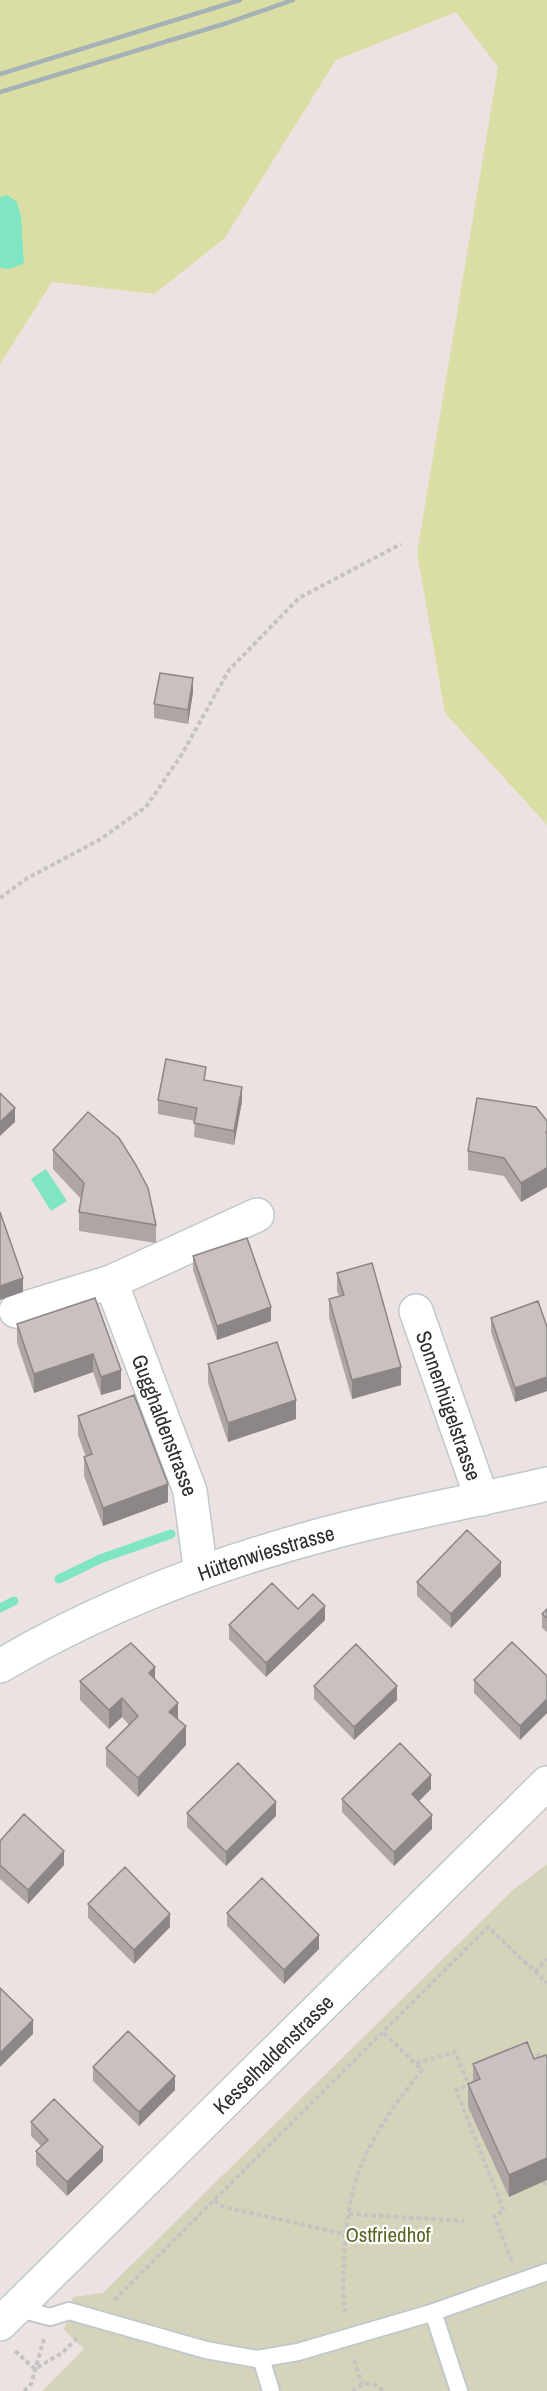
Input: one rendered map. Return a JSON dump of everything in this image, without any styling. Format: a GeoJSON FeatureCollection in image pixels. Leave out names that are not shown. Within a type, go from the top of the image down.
{"type":"FeatureCollection","features":[{"type":"Feature","properties":{"kind":"street"},"geometry":{"type":"LineString","coordinates":[[16,1311],[111,1282],[257,1215]]}},
{"type":"Feature","properties":{"kind":"street","name":"Gugghaldenstrasse"},"geometry":{"type":"LineString","coordinates":[[111,1282],[190,1491],[200,1559],[204,1571]]}},
{"type":"Feature","properties":{"kind":"street","name":"Sonnenhügelstrasse"},"geometry":{"type":"LineString","coordinates":[[416,1311],[482,1499]]}},
{"type":"Feature","properties":{"kind":"street","name":"Hüttenwiesstrasse"},"geometry":{"type":"LineString","coordinates":[[0,1665],[54,1635],[204,1571],[334,1531],[547,1484]]}},
{"type":"Feature","properties":{"kind":"street","name":"Kesselhaldenstrasse"},"geometry":{"type":"LineString","coordinates":[[8,2326],[547,1783]]}},
{"type":"Feature","properties":{"kind":"lane"},"geometry":{"type":"LineString","coordinates":[[8,2326],[69,2311],[206,2350],[261,2358],[298,2352],[433,2312],[547,2272]]}},
{"type":"Feature","properties":{"kind":"lane"},"geometry":{"type":"LineString","coordinates":[[433,2312],[459,2391]]}},
{"type":"Feature","properties":{"kind":"lane"},"geometry":{"type":"LineString","coordinates":[[261,2358],[271,2391]]}},
{"type":"Feature","properties":{"kind":"path"},"geometry":{"type":"LineString","coordinates":[[0,898],[26,879],[99,840],[146,807],[182,754],[229,670],[299,598],[401,544]]}},
{"type":"Feature","properties":{"kind":"path"},"geometry":{"type":"LineString","coordinates":[[35,2369],[62,2354],[488,1927],[547,1983]]}},
{"type":"Feature","properties":{"kind":"path"},"geometry":{"type":"LineString","coordinates":[[535,1972],[547,1959]]}},
{"type":"Feature","properties":{"kind":"path"},"geometry":{"type":"LineString","coordinates":[[346,2338],[343,2289],[345,2234],[354,2188],[370,2145],[386,2118],[422,2070],[383,2032]]}},
{"type":"Feature","properties":{"kind":"path"},"geometry":{"type":"LineString","coordinates":[[416,2063],[455,2052],[469,2085]]}},
{"type":"Feature","properties":{"kind":"path"},"geometry":{"type":"LineString","coordinates":[[520,2062],[540,2054],[547,2068]]}},
{"type":"Feature","properties":{"kind":"path"},"geometry":{"type":"LineString","coordinates":[[479,2080],[456,2090],[504,2211],[494,2216],[521,2283]]}},
{"type":"Feature","properties":{"kind":"path"},"geometry":{"type":"LineString","coordinates":[[544,2182],[547,2189]]}},
{"type":"Feature","properties":{"kind":"path"},"geometry":{"type":"LineString","coordinates":[[214,2200],[224,2207],[345,2234]]}},
{"type":"Feature","properties":{"kind":"path"},"geometry":{"type":"LineString","coordinates":[[349,2214],[464,2222]]}},
{"type":"Feature","properties":{"kind":"path"},"geometry":{"type":"LineString","coordinates":[[24,2391],[31,2384],[50,2317]]}},
{"type":"Feature","properties":{"kind":"path"},"geometry":{"type":"LineString","coordinates":[[8,2326],[35,2369]]}},
{"type":"Feature","properties":{"kind":"path"},"geometry":{"type":"LineString","coordinates":[[357,2371],[362,2384]]}},
{"type":"Feature","properties":{"kind":"path"},"geometry":{"type":"LineString","coordinates":[[352,2391],[362,2384],[371,2383],[384,2391]]}},
{"type":"Feature","properties":{"kind":"shaded area"},"geometry":{"type":"Polygon","coordinates":[[[0,0],[547,0],[547,825],[445,713],[417,553],[498,67],[456,12],[336,60],[224,239],[154,294],[52,282],[0,364],[0,268],[8,269],[7,195],[0,197],[0,0]]]}},
{"type":"Feature","properties":{"kind":"shaded area"},"geometry":{"type":"Polygon","coordinates":[[[7,195],[17,202],[21,217],[24,264],[8,269],[0,268],[0,197],[7,195]]]}},
{"type":"Feature","properties":{"kind":"shaded area"},"geometry":{"type":"Polygon","coordinates":[[[46,1169],[67,1201],[51,1211],[31,1179],[46,1169]]]}},
{"type":"Feature","properties":{"kind":"green space","name":"Ostfriedhof"},"geometry":{"type":"Polygon","coordinates":[[[547,1864],[547,2391],[42,2391],[84,2349],[64,2330],[73,2297],[103,2293],[513,1890],[547,1864]]]}},
{"type":"Feature","properties":{"kind":"building"},"geometry":{"type":"Polygon","coordinates":[[[160,673],[193,678],[188,710],[154,704],[160,673]]]}},
{"type":"Feature","properties":{"kind":"building"},"geometry":{"type":"Polygon","coordinates":[[[166,1059],[206,1067],[204,1080],[242,1087],[234,1131],[194,1123],[197,1108],[158,1100],[166,1059]]]}},
{"type":"Feature","properties":{"kind":"building"},"geometry":{"type":"Polygon","coordinates":[[[0,1093],[15,1108],[0,1122],[0,1093]]]}},
{"type":"Feature","properties":{"kind":"building"},"geometry":{"type":"Polygon","coordinates":[[[477,1098],[536,1107],[547,1121],[547,1168],[521,1183],[504,1158],[468,1151],[477,1098]]]}},
{"type":"Feature","properties":{"kind":"building"},"geometry":{"type":"Polygon","coordinates":[[[88,1112],[119,1138],[136,1165],[148,1188],[156,1225],[79,1212],[84,1183],[53,1150],[88,1112]]]}},
{"type":"Feature","properties":{"kind":"building"},"geometry":{"type":"Polygon","coordinates":[[[0,1212],[23,1278],[0,1286],[0,1212]]]}},
{"type":"Feature","properties":{"kind":"building"},"geometry":{"type":"Polygon","coordinates":[[[247,1238],[271,1307],[217,1326],[193,1256],[247,1238]]]}},
{"type":"Feature","properties":{"kind":"building"},"geometry":{"type":"Polygon","coordinates":[[[372,1263],[401,1367],[352,1380],[329,1299],[344,1295],[337,1273],[372,1263]]]}},
{"type":"Feature","properties":{"kind":"building"},"geometry":{"type":"Polygon","coordinates":[[[95,1298],[121,1370],[101,1377],[93,1354],[34,1374],[17,1324],[95,1298]]]}},
{"type":"Feature","properties":{"kind":"building"},"geometry":{"type":"Polygon","coordinates":[[[538,1301],[547,1327],[547,1377],[515,1388],[491,1318],[538,1301]]]}},
{"type":"Feature","properties":{"kind":"building"},"geometry":{"type":"Polygon","coordinates":[[[277,1342],[296,1400],[228,1423],[208,1364],[277,1342]]]}},
{"type":"Feature","properties":{"kind":"building"},"geometry":{"type":"Polygon","coordinates":[[[134,1395],[168,1484],[103,1508],[84,1457],[92,1454],[78,1416],[134,1395]]]}},
{"type":"Feature","properties":{"kind":"building"},"geometry":{"type":"Polygon","coordinates":[[[467,1530],[501,1562],[451,1614],[417,1582],[467,1530]]]}},
{"type":"Feature","properties":{"kind":"building"},"geometry":{"type":"Polygon","coordinates":[[[272,1583],[298,1609],[313,1594],[325,1606],[266,1663],[229,1625],[272,1583]]]}},
{"type":"Feature","properties":{"kind":"building"},"geometry":{"type":"Polygon","coordinates":[[[512,1642],[547,1676],[547,1699],[520,1726],[474,1680],[512,1642]]]}},
{"type":"Feature","properties":{"kind":"building"},"geometry":{"type":"Polygon","coordinates":[[[131,1643],[155,1667],[149,1673],[178,1703],[169,1712],[186,1726],[138,1778],[106,1748],[138,1716],[122,1698],[109,1710],[80,1681],[131,1643]]]}},
{"type":"Feature","properties":{"kind":"building"},"geometry":{"type":"Polygon","coordinates":[[[356,1644],[397,1686],[354,1727],[314,1686],[356,1644]]]}},
{"type":"Feature","properties":{"kind":"building"},"geometry":{"type":"Polygon","coordinates":[[[400,1743],[431,1775],[412,1794],[432,1815],[394,1852],[342,1799],[400,1743]]]}},
{"type":"Feature","properties":{"kind":"building"},"geometry":{"type":"Polygon","coordinates":[[[238,1763],[276,1802],[226,1852],[187,1813],[238,1763]]]}},
{"type":"Feature","properties":{"kind":"building"},"geometry":{"type":"Polygon","coordinates":[[[24,1814],[64,1851],[28,1890],[0,1865],[0,1841],[24,1814]]]}},
{"type":"Feature","properties":{"kind":"building"},"geometry":{"type":"Polygon","coordinates":[[[125,1867],[170,1914],[134,1950],[88,1904],[125,1867]]]}},
{"type":"Feature","properties":{"kind":"building"},"geometry":{"type":"Polygon","coordinates":[[[262,1878],[319,1935],[284,1970],[227,1913],[262,1878]]]}},
{"type":"Feature","properties":{"kind":"building"},"geometry":{"type":"Polygon","coordinates":[[[0,1988],[33,2020],[0,2053],[0,1988]]]}},
{"type":"Feature","properties":{"kind":"building"},"geometry":{"type":"Polygon","coordinates":[[[128,2031],[175,2076],[139,2112],[93,2067],[128,2031]]]}},
{"type":"Feature","properties":{"kind":"building"},"geometry":{"type":"Polygon","coordinates":[[[527,2042],[534,2059],[546,2055],[547,2058],[547,2158],[509,2175],[468,2084],[480,2079],[473,2064],[527,2042]]]}},
{"type":"Feature","properties":{"kind":"building"},"geometry":{"type":"Polygon","coordinates":[[[54,2099],[103,2147],[67,2182],[36,2151],[48,2140],[31,2122],[54,2099]]]}},
{"type":"Feature","properties":{"kind":"waterway"},"geometry":{"type":"LineString","coordinates":[[59,1579],[100,1559],[171,1534]]}},
{"type":"Feature","properties":{"kind":"waterway"},"geometry":{"type":"LineString","coordinates":[[0,1608],[14,1601]]}},
{"type":"Feature","properties":{"kind":"railway"},"geometry":{"type":"LineString","coordinates":[[0,74],[240,0]]}},
{"type":"Feature","properties":{"kind":"railway"},"geometry":{"type":"LineString","coordinates":[[0,92],[227,23],[293,0]]}}]}
